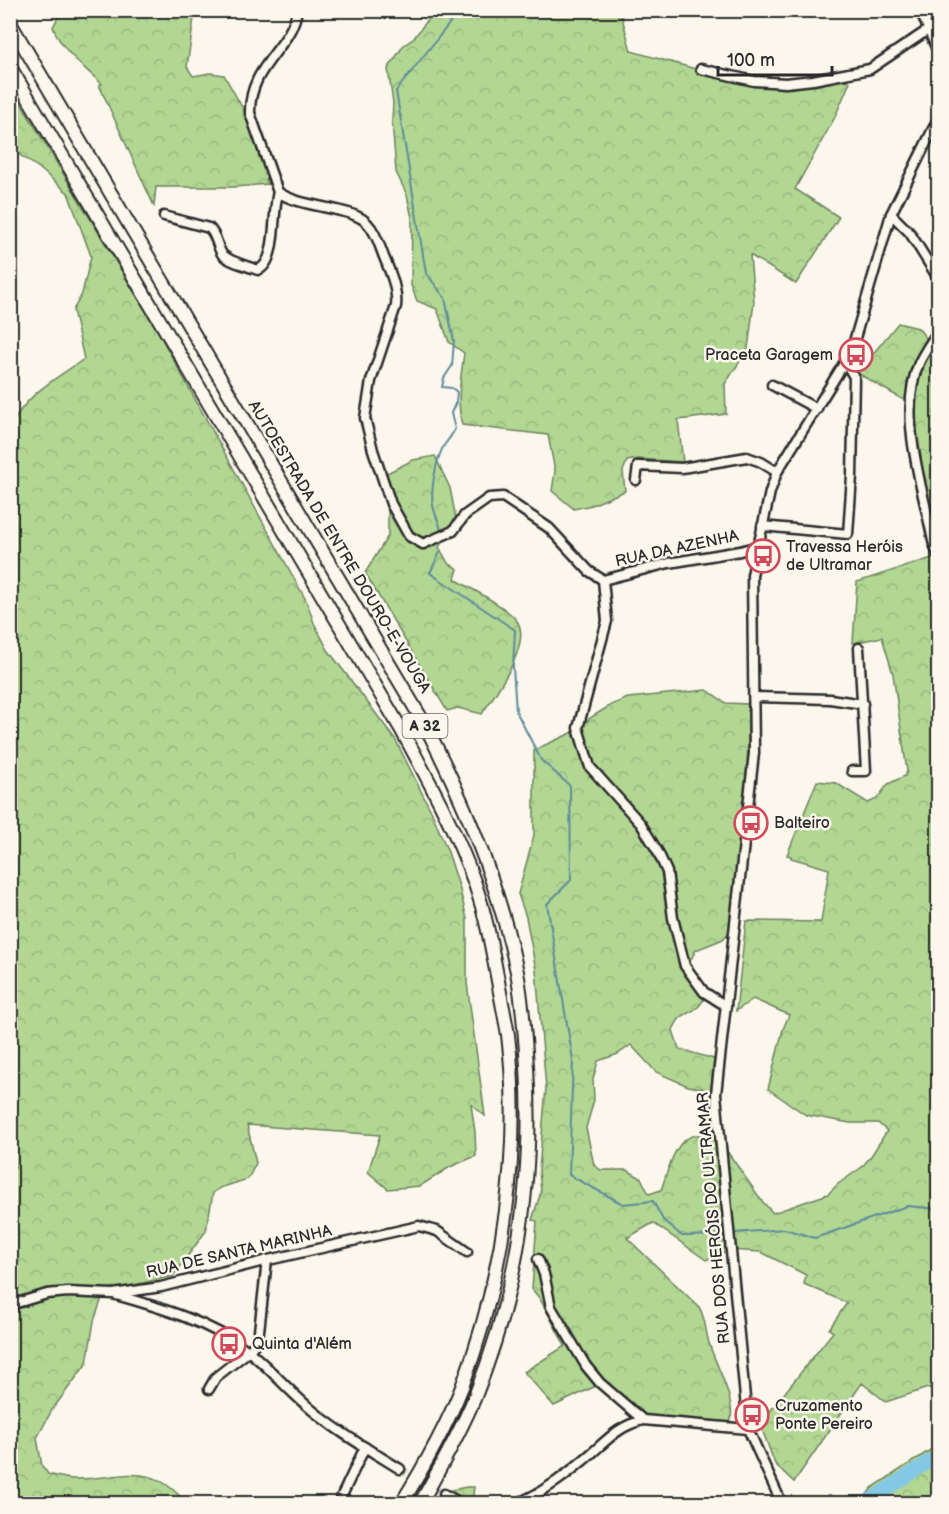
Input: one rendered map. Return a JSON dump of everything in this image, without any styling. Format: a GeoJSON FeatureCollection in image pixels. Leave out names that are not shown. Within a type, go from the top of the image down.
{"type":"FeatureCollection","features":[{"type":"Feature","properties":{"kind":"highway","name":"AUTOESTRADA DE ENTRE DOURO-E-VOUGA"},"geometry":{"type":"LineString","coordinates":[[10,23],[424,723],[453,780],[476,836],[507,930],[517,974],[524,1026],[530,1113],[521,1234],[509,1293],[477,1390],[440,1469],[420,1503]]}},
{"type":"Feature","properties":{"kind":"highway","name":"A 32"},"geometry":{"type":"LineString","coordinates":[[10,67],[401,729],[457,838],[476,886],[489,934],[507,1035],[513,1114],[507,1193],[500,1246],[488,1303],[461,1388],[421,1470],[401,1503]]}},
{"type":"Feature","properties":{"kind":"street"},"geometry":{"type":"LineString","coordinates":[[164,216],[209,228],[214,233],[221,253],[226,257],[258,270],[263,268],[268,260],[272,242],[275,200],[278,192],[250,113],[250,102],[258,75],[294,24],[297,10]]}},
{"type":"Feature","properties":{"kind":"street"},"geometry":{"type":"LineString","coordinates":[[920,10],[939,52]]}},
{"type":"Feature","properties":{"kind":"street"},"geometry":{"type":"LineString","coordinates":[[701,69],[754,81],[786,83],[813,80],[870,69],[928,30]]}},
{"type":"Feature","properties":{"kind":"street","name":"RUA DOS HERÓIS DO ULTRAMAR"},"geometry":{"type":"LineString","coordinates":[[782,1503],[748,1429],[716,1094],[754,753],[752,575],[770,492],[777,472],[846,363],[891,214],[939,119]]}},
{"type":"Feature","properties":{"kind":"street","name":"RUA DA AZENHA"},"geometry":{"type":"LineString","coordinates":[[278,192],[287,198],[337,210],[365,221],[374,233],[393,277],[396,306],[371,381],[365,418],[391,504],[409,536],[423,544],[453,531],[465,515],[489,498],[503,497],[549,528],[589,571],[603,580],[669,563],[758,546]]}},
{"type":"Feature","properties":{"kind":"street"},"geometry":{"type":"LineString","coordinates":[[891,214],[910,233],[939,278]]}},
{"type":"Feature","properties":{"kind":"street"},"geometry":{"type":"LineString","coordinates":[[939,331],[919,363],[914,382],[911,426],[933,541],[939,555]]}},
{"type":"Feature","properties":{"kind":"street"},"geometry":{"type":"LineString","coordinates":[[762,526],[848,534],[854,377],[846,363]]}},
{"type":"Feature","properties":{"kind":"street"},"geometry":{"type":"LineString","coordinates":[[772,385],[817,409]]}},
{"type":"Feature","properties":{"kind":"street"},"geometry":{"type":"LineString","coordinates":[[636,480],[638,466],[682,468],[747,457],[777,472]]}},
{"type":"Feature","properties":{"kind":"street","name":"RUA DA AZENHA"},"geometry":{"type":"LineString","coordinates":[[603,580],[607,621],[578,728],[590,767],[641,824],[667,872],[673,918],[685,966],[704,992],[726,1006]]}},
{"type":"Feature","properties":{"kind":"street"},"geometry":{"type":"LineString","coordinates":[[852,771],[866,771],[859,648]]}},
{"type":"Feature","properties":{"kind":"street"},"geometry":{"type":"LineString","coordinates":[[754,698],[830,699],[863,704]]}},
{"type":"Feature","properties":{"kind":"street","name":"RUA DE SANTA MARINHA"},"geometry":{"type":"LineString","coordinates":[[10,1305],[47,1294],[68,1292],[113,1294],[161,1287],[267,1260],[419,1226],[437,1231],[467,1252]]}},
{"type":"Feature","properties":{"kind":"street"},"geometry":{"type":"LineString","coordinates":[[538,1259],[544,1274],[551,1308],[576,1350],[600,1383],[643,1420]]}},
{"type":"Feature","properties":{"kind":"street"},"geometry":{"type":"LineString","coordinates":[[209,1389],[216,1377],[249,1352],[258,1341],[267,1260]]}},
{"type":"Feature","properties":{"kind":"street"},"geometry":{"type":"LineString","coordinates":[[113,1294],[157,1306],[221,1334],[249,1352],[307,1406],[364,1447],[400,1468]]}},
{"type":"Feature","properties":{"kind":"street"},"geometry":{"type":"LineString","coordinates":[[515,1503],[545,1489],[592,1453],[618,1429],[643,1420],[748,1429]]}},
{"type":"Feature","properties":{"kind":"street"},"geometry":{"type":"LineString","coordinates":[[338,1503],[364,1447]]}},
{"type":"Feature","properties":{"kind":"street"},"geometry":{"type":"LineString","coordinates":[[444,1494],[462,1503]]}},
{"type":"Feature","properties":{"kind":"green space"},"geometry":{"type":"Polygon","coordinates":[[[634,10],[621,14],[631,51],[692,68],[780,87],[804,85],[836,74],[850,82],[834,119],[795,189],[839,217],[796,284],[750,255],[754,302],[748,349],[725,384],[726,414],[678,420],[683,462],[638,459],[627,461],[623,471],[625,491],[592,505],[574,509],[552,491],[555,471],[548,435],[462,425],[459,398],[464,353],[449,342],[437,309],[417,301],[411,285],[412,218],[407,195],[396,172],[393,103],[388,69],[403,46],[414,38],[434,11],[634,10]]]}},
{"type":"Feature","properties":{"kind":"green space"},"geometry":{"type":"Polygon","coordinates":[[[61,11],[195,11],[187,67],[193,76],[210,73],[224,75],[247,116],[268,184],[234,187],[156,187],[154,206],[99,85],[102,84],[74,58],[53,27],[61,11]]]}},
{"type":"Feature","properties":{"kind":"green space"},"geometry":{"type":"Polygon","coordinates":[[[10,85],[157,330],[307,602],[314,623],[328,650],[395,739],[432,813],[448,852],[467,919],[467,983],[485,1116],[471,1104],[476,1156],[450,1167],[420,1186],[388,1189],[368,1172],[380,1135],[247,1125],[256,1163],[248,1179],[220,1188],[213,1193],[206,1231],[173,1276],[104,1292],[94,1321],[87,1363],[52,1410],[37,1438],[42,1466],[48,1474],[71,1479],[133,1474],[146,1476],[159,1480],[186,1503],[11,1503],[10,1175],[16,1167],[10,1157],[11,427],[33,396],[84,359],[73,310],[82,294],[91,256],[68,193],[39,168],[11,149],[10,85]]]}},
{"type":"Feature","properties":{"kind":"green space"},"geometry":{"type":"Polygon","coordinates":[[[898,323],[918,328],[938,350],[938,554],[912,429],[914,406],[854,371],[872,355],[898,323]]]}},
{"type":"Feature","properties":{"kind":"green space"},"geometry":{"type":"Polygon","coordinates":[[[435,456],[450,488],[456,519],[439,547],[448,563],[458,569],[455,579],[512,615],[521,631],[520,643],[510,669],[482,714],[458,708],[447,711],[365,573],[388,536],[388,507],[384,485],[387,473],[413,460],[435,456]]]}},
{"type":"Feature","properties":{"kind":"green space"},"geometry":{"type":"Polygon","coordinates":[[[938,556],[938,1405],[931,1396],[931,1387],[886,1402],[862,1383],[794,1482],[775,1464],[760,1424],[833,1332],[829,1329],[847,1303],[804,1284],[806,1275],[761,1252],[730,1250],[706,1260],[653,1223],[627,1238],[699,1307],[729,1398],[731,1420],[727,1429],[640,1418],[622,1408],[596,1386],[554,1406],[524,1372],[565,1346],[540,1299],[532,1289],[537,1221],[532,1220],[541,1192],[539,1170],[546,1088],[536,970],[526,917],[518,894],[534,835],[534,750],[578,730],[590,718],[628,698],[707,690],[726,703],[748,704],[746,789],[731,930],[723,939],[696,950],[688,965],[707,995],[698,1007],[681,1017],[673,1030],[679,1049],[714,1059],[711,1090],[688,1086],[656,1072],[631,1045],[618,1054],[598,1061],[593,1079],[594,1100],[586,1128],[594,1165],[601,1170],[627,1170],[641,1178],[649,1194],[661,1190],[673,1157],[683,1142],[689,1137],[702,1135],[717,1137],[773,1213],[828,1194],[862,1167],[887,1131],[878,1123],[850,1123],[806,1115],[768,1089],[783,1029],[789,1015],[753,999],[736,1011],[746,921],[821,922],[829,869],[787,855],[817,781],[836,783],[868,803],[877,799],[888,784],[905,776],[907,771],[893,674],[882,637],[853,643],[857,582],[938,556]]]}},
{"type":"Feature","properties":{"kind":"green space"},"geometry":{"type":"Polygon","coordinates":[[[938,1445],[938,1503],[860,1503],[872,1488],[938,1445]]]}},
{"type":"Feature","properties":{"kind":"green space"},"geometry":{"type":"Polygon","coordinates":[[[474,1487],[472,1503],[441,1504],[451,1490],[474,1487]]]}},
{"type":"Feature","properties":{"kind":"waterway"},"geometry":{"type":"LineString","coordinates":[[441,532],[433,503],[433,486],[442,450],[455,429],[451,413],[457,392],[452,388],[442,387],[444,378],[452,366],[454,341],[445,298],[426,273],[396,91],[460,10]]}},
{"type":"Feature","properties":{"kind":"waterway"},"geometry":{"type":"LineString","coordinates":[[440,552],[430,573],[515,630],[513,667],[516,711],[541,760],[570,786],[571,880],[547,904],[573,1060],[569,1175],[623,1204],[653,1201],[663,1220],[682,1236],[724,1235]]}},
{"type":"Feature","properties":{"kind":"waterway"},"geometry":{"type":"LineString","coordinates":[[735,1233],[785,1229],[815,1238],[907,1206],[938,1209]]}},
{"type":"Feature","properties":{"kind":"waterway"},"geometry":{"type":"LineString","coordinates":[[864,1504],[938,1458]]}},
{"type":"Feature","properties":{"kind":"tunnel"},"geometry":{"type":"LineString","coordinates":[[400,1469],[444,1494]]}},
{"type":"Feature","properties":{"kind":"place","name":"Praceta Garagem"},"geometry":{"type":"Point","coordinates":[856,355]}},
{"type":"Feature","properties":{"kind":"place","name":"Travessa Heróis de Ultramar"},"geometry":{"type":"Point","coordinates":[763,556]}},
{"type":"Feature","properties":{"kind":"place","name":"Balteiro"},"geometry":{"type":"Point","coordinates":[751,823]}},
{"type":"Feature","properties":{"kind":"place","name":"Quinta d'Além"},"geometry":{"type":"Point","coordinates":[229,1344]}},
{"type":"Feature","properties":{"kind":"place","name":"Cruzamento Ponte Pereiro"},"geometry":{"type":"Point","coordinates":[752,1415]}}]}
